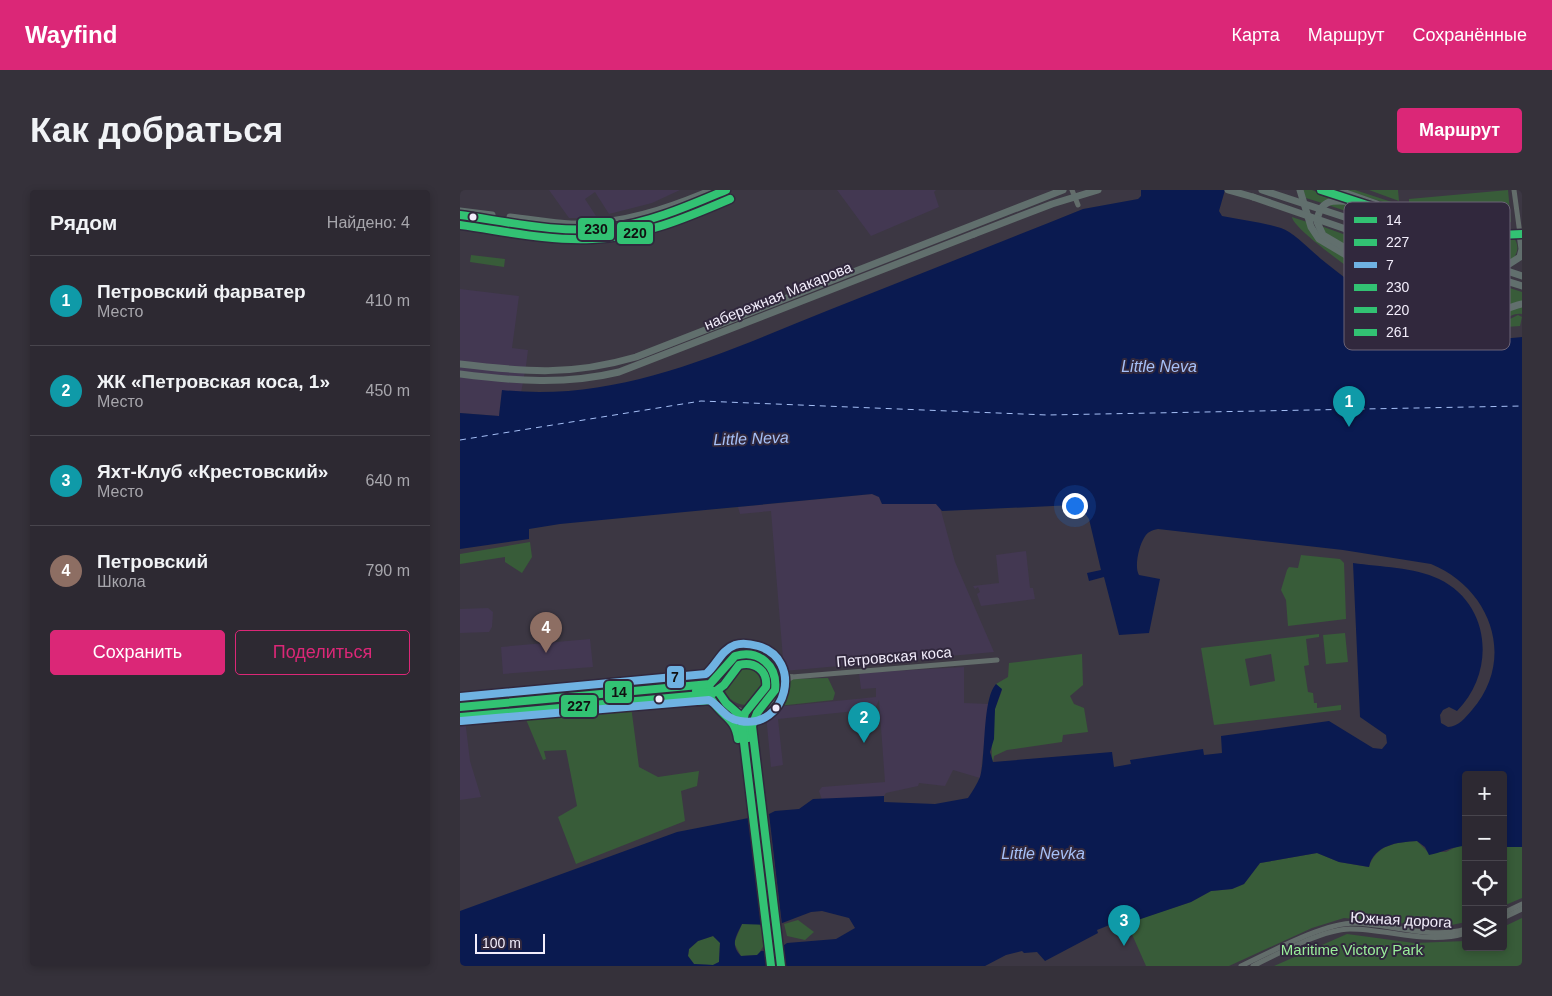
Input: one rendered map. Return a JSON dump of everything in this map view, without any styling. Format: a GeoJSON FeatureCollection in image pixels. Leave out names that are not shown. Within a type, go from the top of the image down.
{"type":"FeatureCollection","features":[{"type":"Feature","properties":{"kind":"main road"},"geometry":{"type":"LineString","coordinates":[[460,210],[571,224],[598,223],[633,217],[667,208],[712,190]]}},
{"type":"Feature","properties":{"kind":"main road"},"geometry":{"type":"LineString","coordinates":[[460,215],[560,228],[610,228],[669,214],[726,190]]}},
{"type":"Feature","properties":{"kind":"main road","name":"набережная Макарова"},"geometry":{"type":"LineString","coordinates":[[460,364],[538,372],[582,370],[616,363],[1063,190]]}},
{"type":"Feature","properties":{"kind":"main road","name":"набережная Макарова"},"geometry":{"type":"LineString","coordinates":[[460,374],[538,382],[583,380],[619,372],[1052,204],[1098,190]]}},
{"type":"Feature","properties":{"kind":"main road"},"geometry":{"type":"LineString","coordinates":[[1228,190],[1344,229]]}},
{"type":"Feature","properties":{"kind":"main road"},"geometry":{"type":"LineString","coordinates":[[1262,190],[1344,217]]}},
{"type":"Feature","properties":{"kind":"main road"},"geometry":{"type":"LineString","coordinates":[[1300,190],[1311,227],[1319,239],[1344,254]]}},
{"type":"Feature","properties":{"kind":"main road"},"geometry":{"type":"LineString","coordinates":[[1321,190],[1356,202]]}},
{"type":"Feature","properties":{"kind":"main road"},"geometry":{"type":"LineString","coordinates":[[1337,190],[1374,202]]}},
{"type":"Feature","properties":{"kind":"main road"},"geometry":{"type":"LineString","coordinates":[[1344,247],[1323,235],[1317,222],[1321,208],[1330,202],[1356,202]]}},
{"type":"Feature","properties":{"kind":"main road"},"geometry":{"type":"LineString","coordinates":[[1510,264],[1516,261],[1521,254],[1521,232]]}},
{"type":"Feature","properties":{"kind":"main road"},"geometry":{"type":"LineString","coordinates":[[1510,272],[1522,276]]}},
{"type":"Feature","properties":{"kind":"main road"},"geometry":{"type":"LineString","coordinates":[[1510,282],[1522,286]]}},
{"type":"Feature","properties":{"kind":"main road"},"geometry":{"type":"LineString","coordinates":[[1510,308],[1522,304]]}},
{"type":"Feature","properties":{"kind":"main road"},"geometry":{"type":"LineString","coordinates":[[460,707],[703,685],[714,682],[726,662],[742,654],[760,657],[772,669],[776,678],[776,689],[770,702],[757,710],[738,711]]}},
{"type":"Feature","properties":{"kind":"main road"},"geometry":{"type":"LineString","coordinates":[[718,678],[720,693],[727,704],[738,711],[746,723],[761,816],[781,966]]}},
{"type":"Feature","properties":{"kind":"main road"},"geometry":{"type":"LineString","coordinates":[[460,711],[710,690],[720,693]]}},
{"type":"Feature","properties":{"kind":"main road"},"geometry":{"type":"LineString","coordinates":[[757,710],[752,726],[776,966]]}},
{"type":"Feature","properties":{"kind":"street"},"geometry":{"type":"LineString","coordinates":[[1072,190],[1078,206]]}},
{"type":"Feature","properties":{"kind":"street"},"geometry":{"type":"LineString","coordinates":[[1514,190],[1521,232]]}},
{"type":"Feature","properties":{"kind":"street","name":"Петровская коса"},"geometry":{"type":"LineString","coordinates":[[772,669],[782,675],[792,677],[997,660]]}},
{"type":"Feature","properties":{"kind":"street"},"geometry":{"type":"LineString","coordinates":[[776,689],[792,677]]}},
{"type":"Feature","properties":{"kind":"street"},"geometry":{"type":"LineString","coordinates":[[1507,911],[1522,904]]}},
{"type":"Feature","properties":{"kind":"street"},"geometry":{"type":"LineString","coordinates":[[1507,916],[1522,909]]}},
{"type":"Feature","properties":{"kind":"street","name":"Южная дорога"},"geometry":{"type":"LineString","coordinates":[[1241,966],[1315,933],[1342,924],[1356,923],[1414,931],[1454,932],[1462,930]]}},
{"type":"Feature","properties":{"kind":"street","name":"Южная дорога"},"geometry":{"type":"LineString","coordinates":[[1253,966],[1322,935],[1343,930],[1432,937],[1462,933]]}},
{"type":"Feature","properties":{"kind":"shaded area"},"geometry":{"type":"Polygon","coordinates":[[[549,190],[680,190],[652,203],[609,214],[595,192],[585,199],[596,216],[569,218],[549,190]]]}},
{"type":"Feature","properties":{"kind":"shaded area"},"geometry":{"type":"Polygon","coordinates":[[[837,190],[936,190],[934,192],[939,207],[871,236],[837,190]]]}},
{"type":"Feature","properties":{"kind":"shaded area"},"geometry":{"type":"Polygon","coordinates":[[[460,289],[519,296],[512,348],[528,350],[526,366],[521,393],[502,391],[499,416],[460,413],[460,289]]]}},
{"type":"Feature","properties":{"kind":"shaded area"},"geometry":{"type":"Polygon","coordinates":[[[872,494],[879,497],[882,504],[936,504],[940,507],[955,562],[994,652],[784,671],[771,511],[740,514],[738,507],[872,494]]]}},
{"type":"Feature","properties":{"kind":"shaded area"},"geometry":{"type":"Polygon","coordinates":[[[1026,551],[1030,588],[1033,588],[1035,599],[981,606],[977,594],[980,592],[978,587],[975,589],[973,586],[999,583],[996,555],[1026,551]]]}},
{"type":"Feature","properties":{"kind":"shaded area"},"geometry":{"type":"Polygon","coordinates":[[[488,608],[493,612],[492,627],[489,632],[460,633],[460,609],[488,608]]]}},
{"type":"Feature","properties":{"kind":"shaded area"},"geometry":{"type":"Polygon","coordinates":[[[590,639],[593,667],[503,674],[501,647],[590,639]]]}},
{"type":"Feature","properties":{"kind":"shaded area"},"geometry":{"type":"Polygon","coordinates":[[[964,667],[964,703],[989,704],[980,778],[953,770],[945,786],[919,783],[918,786],[886,793],[884,796],[822,800],[819,791],[822,787],[885,782],[879,700],[875,709],[778,719],[783,765],[771,767],[766,715],[776,714],[776,707],[876,697],[876,688],[861,689],[859,673],[964,667]]]}},
{"type":"Feature","properties":{"kind":"shaded area"},"geometry":{"type":"Polygon","coordinates":[[[460,719],[465,719],[470,761],[481,797],[460,800],[460,719]]]}},
{"type":"Feature","properties":{"kind":"green space"},"geometry":{"type":"Polygon","coordinates":[[[1303,190],[1312,190],[1333,198],[1322,203],[1306,198],[1303,190]]]}},
{"type":"Feature","properties":{"kind":"green space"},"geometry":{"type":"Polygon","coordinates":[[[1345,190],[1355,190],[1392,202],[1383,202],[1345,190]]]}},
{"type":"Feature","properties":{"kind":"green space"},"geometry":{"type":"Polygon","coordinates":[[[1369,190],[1398,190],[1399,201],[1369,190]]]}},
{"type":"Feature","properties":{"kind":"green space"},"geometry":{"type":"Polygon","coordinates":[[[1508,190],[1509,202],[1409,202],[1409,199],[1508,190]]]}},
{"type":"Feature","properties":{"kind":"green space"},"geometry":{"type":"Polygon","coordinates":[[[1332,203],[1344,204],[1344,210],[1328,205],[1332,203]]]}},
{"type":"Feature","properties":{"kind":"green space"},"geometry":{"type":"Polygon","coordinates":[[[1292,217],[1307,222],[1309,228],[1344,250],[1344,264],[1327,252],[1297,225],[1292,217]]]}},
{"type":"Feature","properties":{"kind":"green space"},"geometry":{"type":"Polygon","coordinates":[[[1321,226],[1344,234],[1344,245],[1325,233],[1321,226]]]}},
{"type":"Feature","properties":{"kind":"green space"},"geometry":{"type":"Polygon","coordinates":[[[1510,238],[1514,238],[1517,246],[1514,258],[1510,260],[1510,238]]]}},
{"type":"Feature","properties":{"kind":"green space"},"geometry":{"type":"Polygon","coordinates":[[[471,255],[505,259],[504,267],[470,262],[471,255]]]}},
{"type":"Feature","properties":{"kind":"green space"},"geometry":{"type":"Polygon","coordinates":[[[1510,288],[1522,292],[1522,301],[1510,305],[1510,288]]]}},
{"type":"Feature","properties":{"kind":"green space"},"geometry":{"type":"Polygon","coordinates":[[[1522,306],[1522,314],[1510,316],[1510,310],[1522,306]]]}},
{"type":"Feature","properties":{"kind":"green space"},"geometry":{"type":"Polygon","coordinates":[[[1518,315],[1522,317],[1520,326],[1510,327],[1510,319],[1518,315]]]}},
{"type":"Feature","properties":{"kind":"green space"},"geometry":{"type":"Polygon","coordinates":[[[530,542],[532,557],[522,573],[505,562],[505,557],[460,564],[460,554],[530,542]]]}},
{"type":"Feature","properties":{"kind":"green space"},"geometry":{"type":"Polygon","coordinates":[[[1301,555],[1340,559],[1344,563],[1346,619],[1288,626],[1286,600],[1281,590],[1287,570],[1289,567],[1298,568],[1301,555]]]}},
{"type":"Feature","properties":{"kind":"green space"},"geometry":{"type":"Polygon","coordinates":[[[1345,633],[1348,662],[1326,664],[1323,635],[1345,633]]]}},
{"type":"Feature","properties":{"kind":"green space"},"geometry":{"type":"Polygon","coordinates":[[[1319,634],[1319,637],[1306,639],[1309,665],[1304,666],[1308,692],[1313,693],[1314,703],[1317,703],[1317,708],[1341,705],[1341,710],[1214,725],[1201,648],[1319,634]],[[1271,654],[1245,659],[1250,686],[1275,681],[1271,654]]]}},
{"type":"Feature","properties":{"kind":"green space"},"geometry":{"type":"Polygon","coordinates":[[[1082,654],[1083,685],[1070,696],[1074,704],[1084,708],[1088,732],[1063,735],[1062,742],[1007,750],[994,756],[993,762],[994,714],[1002,690],[996,684],[1008,677],[1009,663],[1082,654]]]}},
{"type":"Feature","properties":{"kind":"green space"},"geometry":{"type":"Polygon","coordinates":[[[751,659],[763,665],[768,673],[768,691],[763,699],[755,704],[741,705],[729,699],[724,691],[723,677],[729,665],[737,660],[751,659]]]}},
{"type":"Feature","properties":{"kind":"green space"},"geometry":{"type":"Polygon","coordinates":[[[828,678],[835,693],[833,700],[778,706],[787,683],[791,679],[828,678]]]}},
{"type":"Feature","properties":{"kind":"green space"},"geometry":{"type":"Polygon","coordinates":[[[631,706],[639,767],[658,777],[699,771],[697,786],[681,791],[685,821],[576,864],[558,817],[577,806],[566,750],[544,751],[546,759],[543,760],[525,717],[631,706]]]}},
{"type":"Feature","properties":{"kind":"green space"},"geometry":{"type":"Polygon","coordinates":[[[1417,841],[1428,852],[1446,852],[1462,846],[1462,923],[1442,927],[1344,918],[1312,928],[1229,966],[1146,966],[1127,923],[1191,902],[1211,891],[1232,889],[1244,884],[1260,863],[1317,853],[1339,862],[1369,867],[1376,854],[1382,849],[1402,842],[1417,841]]]}},
{"type":"Feature","properties":{"kind":"green space"},"geometry":{"type":"Polygon","coordinates":[[[1507,847],[1522,847],[1522,898],[1507,904],[1507,847]]]}},
{"type":"Feature","properties":{"kind":"green space","name":"Maritime Victory Park"},"geometry":{"type":"Polygon","coordinates":[[[1522,918],[1522,966],[1274,966],[1347,934],[1414,943],[1462,941],[1462,951],[1507,951],[1507,925],[1522,918]]]}},
{"type":"Feature","properties":{"kind":"green space"},"geometry":{"type":"Polygon","coordinates":[[[798,920],[814,932],[805,940],[787,936],[784,924],[798,920]]]}},
{"type":"Feature","properties":{"kind":"green space"},"geometry":{"type":"Polygon","coordinates":[[[759,923],[763,933],[764,945],[758,955],[741,956],[734,943],[742,924],[759,923]]]}},
{"type":"Feature","properties":{"kind":"green space"},"geometry":{"type":"Polygon","coordinates":[[[713,936],[720,942],[719,962],[713,965],[694,964],[688,956],[689,949],[698,941],[713,936]]]}},
{"type":"Feature","properties":{"kind":"water","name":"Little Neva"},"geometry":{"type":"Polygon","coordinates":[[[1141,190],[1225,190],[1219,211],[1222,216],[1267,224],[1286,230],[1344,277],[1344,350],[1510,350],[1510,338],[1522,337],[1522,847],[1507,847],[1507,771],[1462,771],[1462,846],[1429,855],[1425,847],[1417,841],[1402,842],[1381,849],[1369,867],[1339,862],[1317,853],[1260,863],[1244,884],[1232,889],[1211,891],[1191,902],[1120,926],[1117,922],[1097,930],[1098,933],[1045,961],[1037,952],[1024,953],[1022,951],[1006,955],[985,966],[460,966],[460,911],[677,832],[769,814],[775,811],[799,809],[813,799],[884,796],[884,802],[935,804],[968,798],[980,777],[988,702],[996,684],[1002,689],[995,709],[994,739],[990,752],[993,762],[1112,752],[1114,767],[1131,764],[1130,760],[1203,749],[1204,755],[1222,753],[1221,736],[1329,721],[1373,748],[1382,749],[1387,743],[1386,735],[1360,717],[1353,563],[1408,570],[1429,575],[1456,590],[1469,605],[1478,621],[1482,640],[1482,659],[1478,677],[1470,695],[1457,711],[1449,707],[1443,710],[1440,715],[1441,723],[1452,727],[1472,710],[1486,690],[1493,669],[1494,647],[1490,626],[1482,607],[1469,590],[1452,575],[1431,564],[1343,550],[1156,529],[1148,533],[1144,538],[1137,562],[1139,575],[1160,579],[1149,633],[1119,635],[1104,577],[1089,581],[1087,573],[1101,570],[1089,519],[1084,512],[1074,505],[942,511],[936,504],[882,504],[879,497],[872,494],[560,524],[529,529],[529,539],[460,549],[460,413],[499,416],[502,390],[545,392],[587,389],[670,371],[750,342],[1083,209],[1138,199],[1141,196],[1141,190]],[[822,911],[811,912],[777,925],[742,924],[735,944],[741,956],[757,955],[761,951],[777,950],[787,943],[836,939],[855,928],[849,918],[822,911]],[[713,936],[698,941],[689,949],[688,956],[694,964],[713,965],[719,962],[720,943],[713,936]]]}},
{"type":"Feature","properties":{"kind":"pier"},"geometry":{"type":"Polygon","coordinates":[[[769,814],[782,925],[777,927],[766,926],[754,817],[769,814]]]}},
{"type":"Feature","properties":{"kind":"ferry route"},"geometry":{"type":"LineString","coordinates":[[460,440],[701,401],[1047,415],[1522,406]]}},
{"type":"Feature","properties":{"kind":"transit line","name":"230"},"geometry":{"type":"LineString","coordinates":[[460,215],[553,228],[609,228],[654,218],[726,190]]}},
{"type":"Feature","properties":{"kind":"transit line","name":"261"},"geometry":{"type":"LineString","coordinates":[[1321,190],[1358,202]]}},
{"type":"Feature","properties":{"kind":"transit line","name":"220"},"geometry":{"type":"LineString","coordinates":[[460,225],[526,235],[592,239],[628,235],[646,230],[697,213],[730,199]]}},
{"type":"Feature","properties":{"kind":"transit line","name":"261"},"geometry":{"type":"LineString","coordinates":[[1510,235],[1522,234]]}},
{"type":"Feature","properties":{"kind":"transit line","name":"7"},"geometry":{"type":"LineString","coordinates":[[460,697],[706,674],[726,650],[741,644],[758,646],[772,653],[781,664],[785,678],[784,692],[778,705],[769,715],[756,721],[740,721],[730,718],[709,700],[461,721]]}},
{"type":"Feature","properties":{"kind":"transit line","name":"14"},"geometry":{"type":"LineString","coordinates":[[460,707],[710,684],[735,656],[752,655],[765,661],[773,674],[775,690],[757,713],[752,726],[781,966]]}},
{"type":"Feature","properties":{"kind":"transit line","name":"227"},"geometry":{"type":"LineString","coordinates":[[461,717],[712,694],[724,685],[739,665],[750,664],[759,668],[765,676],[766,687],[745,713],[742,726],[771,966]]}},
{"type":"Feature","properties":{"kind":"transit line","name":"14"},"geometry":{"type":"LineString","coordinates":[[696,691],[711,690],[719,693],[726,703],[744,719],[748,738]]}},
{"type":"Feature","properties":{"kind":"transit line","name":"227"},"geometry":{"type":"LineString","coordinates":[[698,701],[712,700],[734,726],[738,739]]}},
{"type":"Feature","properties":{"kind":"place","name":"Петровский фарватер"},"geometry":{"type":"Point","coordinates":[1349,427]}},
{"type":"Feature","properties":{"kind":"place","name":"Петровский"},"geometry":{"type":"Point","coordinates":[546,653]}},
{"type":"Feature","properties":{"kind":"place","name":"ЖК «Петровская коса, 1»"},"geometry":{"type":"Point","coordinates":[864,743]}},
{"type":"Feature","properties":{"kind":"place","name":"Яхт-Клуб «Крестовский»"},"geometry":{"type":"Point","coordinates":[1124,946]}},
{"type":"Feature","properties":{"kind":"water label","name":"Little Nevka"},"geometry":{"type":"Point","coordinates":[1043,853]}}]}
